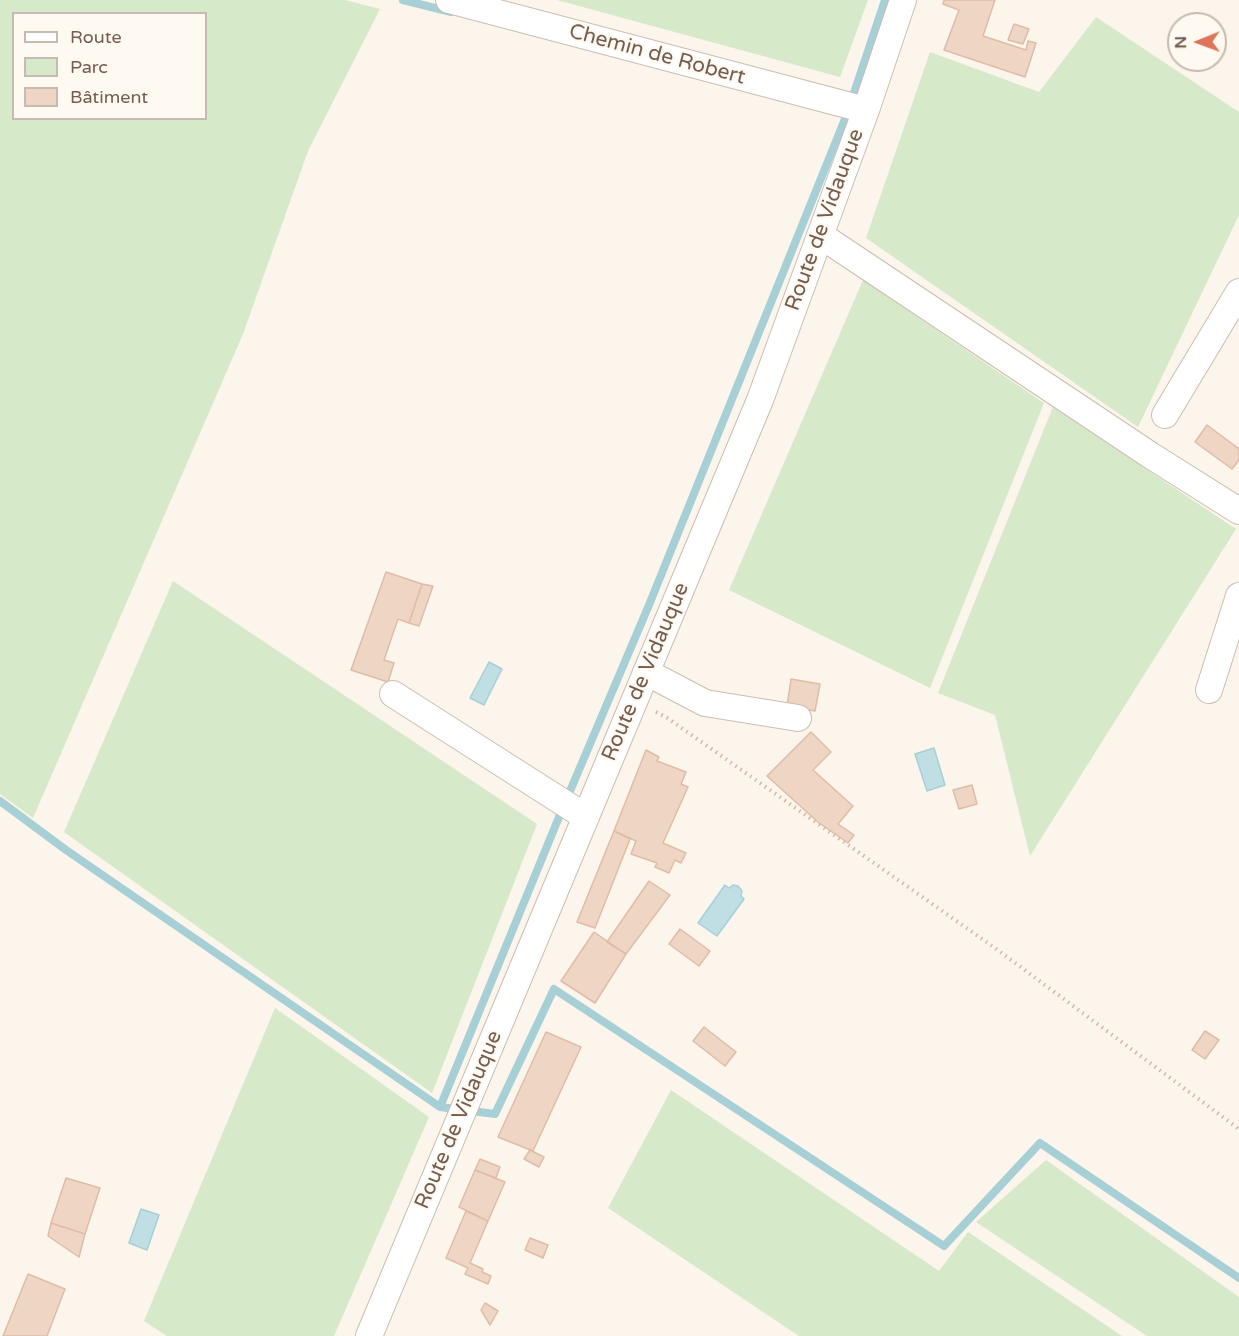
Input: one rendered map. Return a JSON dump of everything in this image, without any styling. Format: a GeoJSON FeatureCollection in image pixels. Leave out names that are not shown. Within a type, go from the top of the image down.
{"type":"FeatureCollection","features":[{"type":"Feature","properties":{"kind":"street","name":"Chemin de Robert"},"geometry":{"type":"LineString","coordinates":[[449,0],[866,110]]}},
{"type":"Feature","properties":{"kind":"street","name":"Route de Vidauque"},"geometry":{"type":"LineString","coordinates":[[369,1336],[760,399],[866,110],[903,0]]}},
{"type":"Feature","properties":{"kind":"street"},"geometry":{"type":"LineString","coordinates":[[820,235],[1150,455],[1239,511]]}},
{"type":"Feature","properties":{"kind":"street"},"geometry":{"type":"LineString","coordinates":[[1165,415],[1239,292]]}},
{"type":"Feature","properties":{"kind":"street"},"geometry":{"type":"LineString","coordinates":[[1209,690],[1239,597]]}},
{"type":"Feature","properties":{"kind":"street"},"geometry":{"type":"LineString","coordinates":[[646,672],[705,703],[798,718]]}},
{"type":"Feature","properties":{"kind":"street"},"geometry":{"type":"LineString","coordinates":[[393,694],[586,817]]}},
{"type":"Feature","properties":{"kind":"path"},"geometry":{"type":"LineString","coordinates":[[634,702],[666,717],[994,948],[1239,1129]]}},
{"type":"Feature","properties":{"kind":"green space"},"geometry":{"type":"Polygon","coordinates":[[[0,0],[345,0],[380,9],[308,151],[243,334],[33,818],[0,794],[0,0]]]}},
{"type":"Feature","properties":{"kind":"green space"},"geometry":{"type":"Polygon","coordinates":[[[557,0],[868,0],[840,77],[557,0]]]}},
{"type":"Feature","properties":{"kind":"green space"},"geometry":{"type":"Polygon","coordinates":[[[1096,17],[1167,64],[1167,72],[1179,72],[1239,112],[1239,215],[1138,427],[866,238],[930,52],[1039,92],[1096,17]]]}},
{"type":"Feature","properties":{"kind":"green space"},"geometry":{"type":"Polygon","coordinates":[[[863,280],[1044,403],[930,688],[729,590],[863,280]]]}},
{"type":"Feature","properties":{"kind":"green space"},"geometry":{"type":"Polygon","coordinates":[[[1053,407],[1236,529],[1030,856],[995,715],[938,693],[1053,407]]]}},
{"type":"Feature","properties":{"kind":"green space"},"geometry":{"type":"Polygon","coordinates":[[[173,581],[537,824],[432,1093],[64,832],[173,581]]]}},
{"type":"Feature","properties":{"kind":"green space"},"geometry":{"type":"Polygon","coordinates":[[[275,1008],[429,1117],[334,1336],[167,1336],[144,1321],[275,1008]]]}},
{"type":"Feature","properties":{"kind":"green space"},"geometry":{"type":"Polygon","coordinates":[[[671,1090],[939,1271],[968,1232],[1122,1336],[799,1336],[608,1208],[671,1090]]]}},
{"type":"Feature","properties":{"kind":"green space"},"geometry":{"type":"Polygon","coordinates":[[[1046,1160],[1239,1297],[1239,1336],[1147,1336],[976,1222],[1046,1160]]]}},
{"type":"Feature","properties":{"kind":"water"},"geometry":{"type":"Polygon","coordinates":[[[489,662],[502,669],[484,705],[470,698],[489,662]]]}},
{"type":"Feature","properties":{"kind":"water"},"geometry":{"type":"Polygon","coordinates":[[[934,748],[945,785],[927,791],[915,754],[934,748]]]}},
{"type":"Feature","properties":{"kind":"water"},"geometry":{"type":"Polygon","coordinates":[[[725,885],[729,888],[733,885],[738,886],[744,899],[717,936],[698,923],[725,885]]]}},
{"type":"Feature","properties":{"kind":"water"},"geometry":{"type":"Polygon","coordinates":[[[141,1209],[159,1215],[147,1250],[129,1243],[141,1209]]]}},
{"type":"Feature","properties":{"kind":"building"},"geometry":{"type":"Polygon","coordinates":[[[944,0],[995,0],[983,36],[1026,50],[1028,41],[1036,43],[1025,77],[944,50],[959,10],[943,4],[944,0]]]}},
{"type":"Feature","properties":{"kind":"building"},"geometry":{"type":"Polygon","coordinates":[[[1014,24],[1029,29],[1023,44],[1008,40],[1014,24]]]}},
{"type":"Feature","properties":{"kind":"building"},"geometry":{"type":"Polygon","coordinates":[[[1207,425],[1239,449],[1239,460],[1232,469],[1195,442],[1207,425]]]}},
{"type":"Feature","properties":{"kind":"building"},"geometry":{"type":"Polygon","coordinates":[[[386,572],[422,584],[409,623],[398,619],[384,660],[394,663],[388,682],[351,670],[386,572]]]}},
{"type":"Feature","properties":{"kind":"building"},"geometry":{"type":"Polygon","coordinates":[[[422,584],[433,586],[419,626],[409,623],[422,584]]]}},
{"type":"Feature","properties":{"kind":"building"},"geometry":{"type":"Polygon","coordinates":[[[791,679],[820,684],[815,711],[787,706],[791,679]]]}},
{"type":"Feature","properties":{"kind":"building"},"geometry":{"type":"Polygon","coordinates":[[[811,732],[831,752],[813,770],[853,806],[838,824],[854,835],[848,843],[819,823],[767,776],[811,732]]]}},
{"type":"Feature","properties":{"kind":"building"},"geometry":{"type":"Polygon","coordinates":[[[646,750],[659,757],[657,761],[686,772],[681,784],[688,787],[663,843],[686,853],[681,863],[675,860],[669,873],[655,867],[657,863],[631,854],[636,841],[614,831],[646,750]]]}},
{"type":"Feature","properties":{"kind":"building"},"geometry":{"type":"Polygon","coordinates":[[[972,785],[977,804],[959,809],[953,790],[972,785]]]}},
{"type":"Feature","properties":{"kind":"building"},"geometry":{"type":"Polygon","coordinates":[[[614,831],[630,839],[595,928],[577,922],[614,831]]]}},
{"type":"Feature","properties":{"kind":"building"},"geometry":{"type":"Polygon","coordinates":[[[649,881],[670,895],[626,954],[607,942],[649,881]]]}},
{"type":"Feature","properties":{"kind":"building"},"geometry":{"type":"Polygon","coordinates":[[[680,929],[710,951],[699,966],[669,944],[680,929]]]}},
{"type":"Feature","properties":{"kind":"building"},"geometry":{"type":"Polygon","coordinates":[[[594,932],[626,954],[595,1003],[561,981],[594,932]]]}},
{"type":"Feature","properties":{"kind":"building"},"geometry":{"type":"Polygon","coordinates":[[[704,1027],[736,1052],[725,1066],[693,1041],[704,1027]]]}},
{"type":"Feature","properties":{"kind":"building"},"geometry":{"type":"Polygon","coordinates":[[[1205,1031],[1219,1040],[1205,1059],[1192,1050],[1205,1031]]]}},
{"type":"Feature","properties":{"kind":"building"},"geometry":{"type":"Polygon","coordinates":[[[546,1032],[581,1047],[533,1151],[498,1137],[546,1032]]]}},
{"type":"Feature","properties":{"kind":"building"},"geometry":{"type":"Polygon","coordinates":[[[530,1150],[544,1157],[539,1167],[524,1159],[530,1150]]]}},
{"type":"Feature","properties":{"kind":"building"},"geometry":{"type":"Polygon","coordinates":[[[480,1159],[500,1167],[496,1178],[475,1170],[480,1159]]]}},
{"type":"Feature","properties":{"kind":"building"},"geometry":{"type":"Polygon","coordinates":[[[475,1170],[505,1182],[488,1221],[459,1207],[475,1170]]]}},
{"type":"Feature","properties":{"kind":"building"},"geometry":{"type":"Polygon","coordinates":[[[66,1178],[100,1188],[85,1234],[51,1223],[66,1178]]]}},
{"type":"Feature","properties":{"kind":"building"},"geometry":{"type":"Polygon","coordinates":[[[466,1211],[488,1221],[470,1263],[491,1276],[488,1284],[465,1274],[468,1268],[446,1258],[466,1211]]]}},
{"type":"Feature","properties":{"kind":"building"},"geometry":{"type":"Polygon","coordinates":[[[51,1223],[85,1234],[79,1257],[48,1236],[51,1223]]]}},
{"type":"Feature","properties":{"kind":"building"},"geometry":{"type":"Polygon","coordinates":[[[530,1238],[548,1245],[543,1258],[525,1250],[530,1238]]]}},
{"type":"Feature","properties":{"kind":"building"},"geometry":{"type":"Polygon","coordinates":[[[28,1274],[65,1289],[47,1336],[3,1336],[28,1274]]]}},
{"type":"Feature","properties":{"kind":"building"},"geometry":{"type":"Polygon","coordinates":[[[485,1303],[498,1311],[490,1325],[481,1310],[485,1303]]]}},
{"type":"Feature","properties":{"kind":"waterway"},"geometry":{"type":"LineString","coordinates":[[403,0],[451,12]]}},
{"type":"Feature","properties":{"kind":"waterway"},"geometry":{"type":"LineString","coordinates":[[440,1107],[649,605],[847,114],[885,0]]}},
{"type":"Feature","properties":{"kind":"waterway"},"geometry":{"type":"LineString","coordinates":[[0,801],[66,850],[440,1107],[495,1114],[554,989],[944,1246],[1040,1143],[1239,1278]]}}]}
